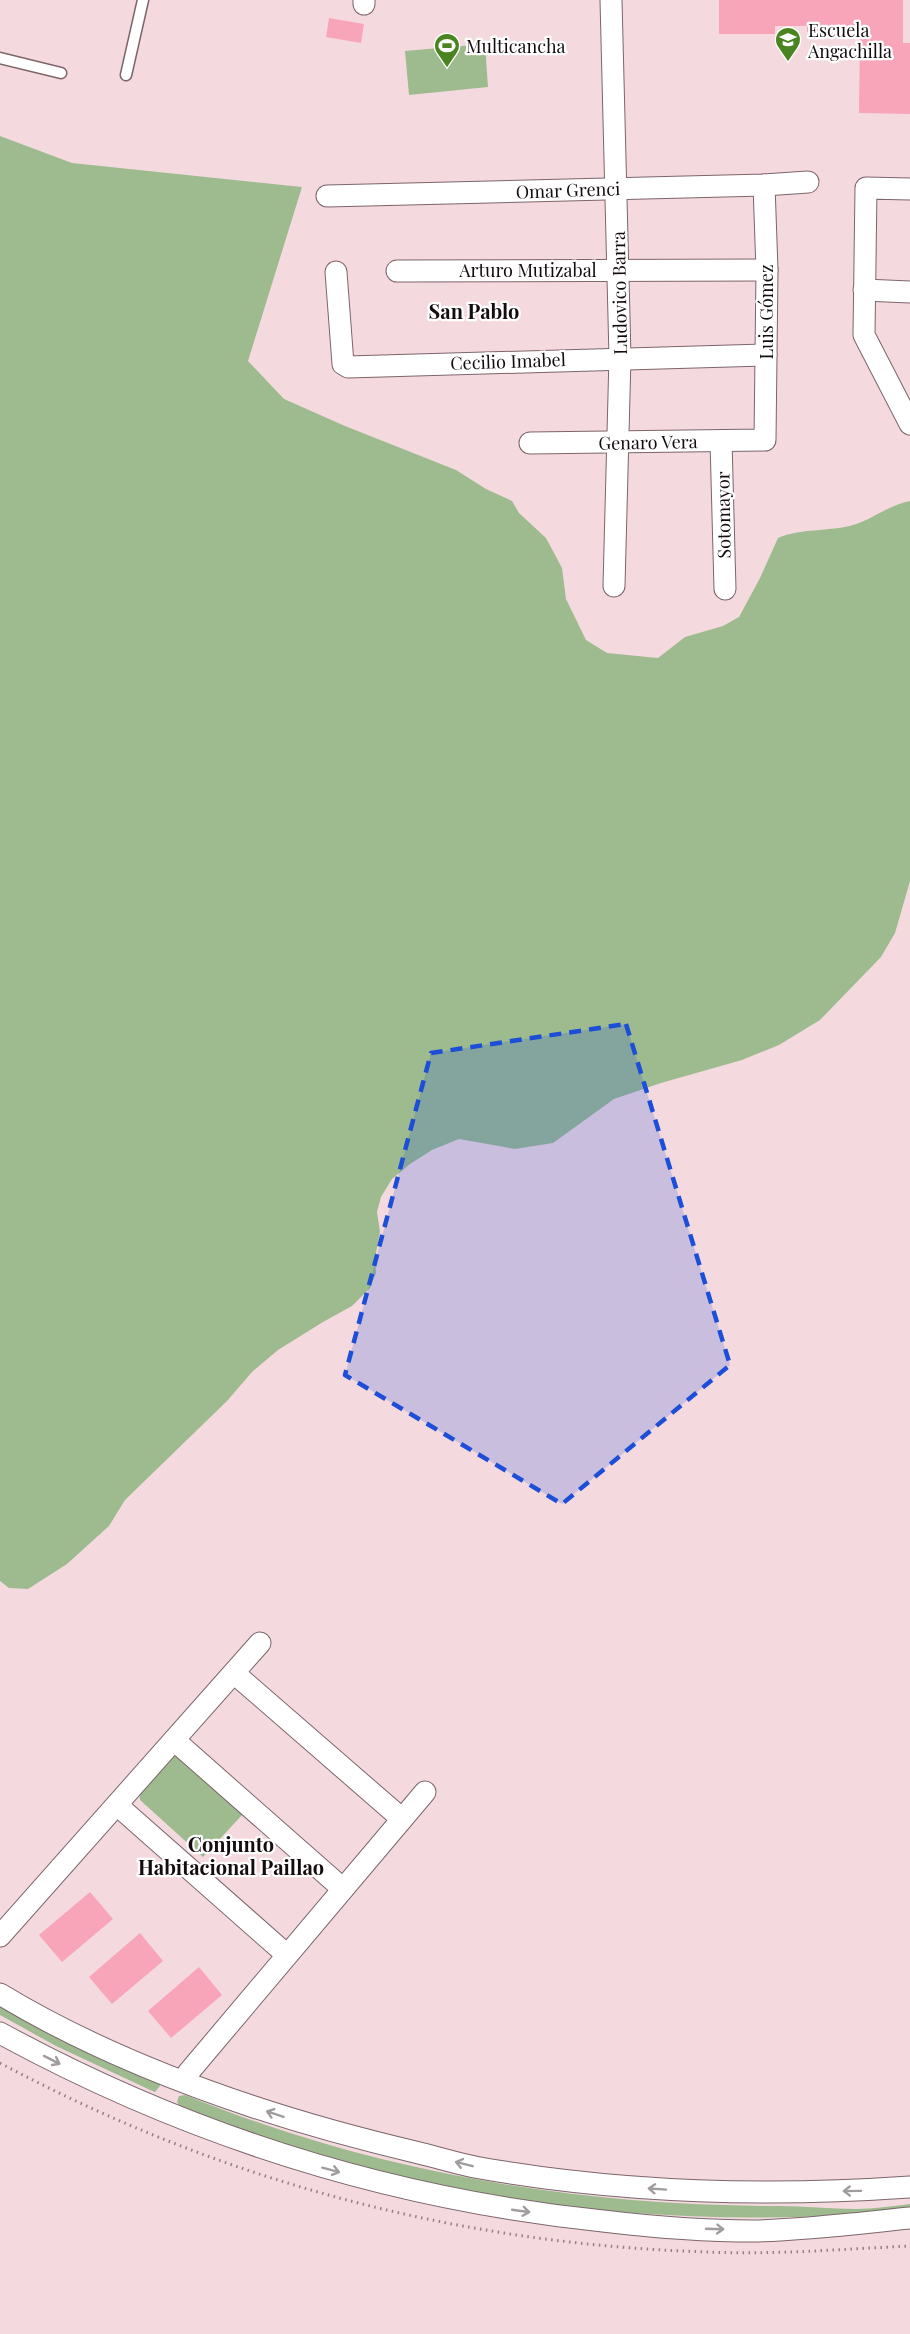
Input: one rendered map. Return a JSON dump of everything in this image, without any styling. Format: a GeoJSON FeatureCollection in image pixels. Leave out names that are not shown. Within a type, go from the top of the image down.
{"type":"FeatureCollection","features":[{"type":"Feature","properties":{"kind":"street","name":"Ludovico Barra"},"geometry":{"type":"LineString","coordinates":[[611,0],[620,357],[614,586]]}},
{"type":"Feature","properties":{"kind":"street","name":"Omar Grenci"},"geometry":{"type":"LineString","coordinates":[[327,196],[808,182]]}},
{"type":"Feature","properties":{"kind":"street","name":"Luis Gómez"},"geometry":{"type":"LineString","coordinates":[[764,185],[767,270],[765,440]]}},
{"type":"Feature","properties":{"kind":"street"},"geometry":{"type":"LineString","coordinates":[[910,189],[866,188],[864,290],[864,335],[910,424]]}},
{"type":"Feature","properties":{"kind":"street","name":"Arturo Mutizabal"},"geometry":{"type":"LineString","coordinates":[[397,271],[767,270]]}},
{"type":"Feature","properties":{"kind":"street","name":"Cecilio Imabel"},"geometry":{"type":"LineString","coordinates":[[336,272],[343,364],[348,367],[766,354]]}},
{"type":"Feature","properties":{"kind":"street"},"geometry":{"type":"LineString","coordinates":[[864,290],[910,292]]}},
{"type":"Feature","properties":{"kind":"street","name":"Genaro Vera"},"geometry":{"type":"LineString","coordinates":[[530,443],[765,440]]}},
{"type":"Feature","properties":{"kind":"street","name":"Sotomayor"},"geometry":{"type":"LineString","coordinates":[[721,441],[725,589]]}},
{"type":"Feature","properties":{"kind":"street"},"geometry":{"type":"LineString","coordinates":[[0,1936],[260,1644]]}},
{"type":"Feature","properties":{"kind":"street"},"geometry":{"type":"LineString","coordinates":[[234,1673],[402,1819]]}},
{"type":"Feature","properties":{"kind":"street"},"geometry":{"type":"LineString","coordinates":[[174,1740],[343,1889]]}},
{"type":"Feature","properties":{"kind":"street"},"geometry":{"type":"LineString","coordinates":[[165,2111],[183,2077],[425,1792]]}},
{"type":"Feature","properties":{"kind":"street"},"geometry":{"type":"LineString","coordinates":[[117,1805],[287,1955]]}},
{"type":"Feature","properties":{"kind":"street"},"geometry":{"type":"LineString","coordinates":[[0,1994],[68,2030],[304,2124],[477,2168],[593,2184],[714,2193],[910,2187]]}},
{"type":"Feature","properties":{"kind":"street"},"geometry":{"type":"LineString","coordinates":[[0,2033],[81,2075],[198,2126],[319,2167],[443,2197],[559,2216],[633,2225],[755,2230],[910,2218]]}},
{"type":"Feature","properties":{"kind":"lane"},"geometry":{"type":"LineString","coordinates":[[126,75],[143,0]]}},
{"type":"Feature","properties":{"kind":"lane"},"geometry":{"type":"LineString","coordinates":[[0,58],[61,73]]}},
{"type":"Feature","properties":{"kind":"highlighted area"},"geometry":{"type":"Polygon","coordinates":[[[626,1024],[730,1365],[562,1504],[345,1375],[431,1053],[626,1024]]]}},
{"type":"Feature","properties":{"kind":"green space","name":"Multicancha"},"geometry":{"type":"Polygon","coordinates":[[[485,44],[488,87],[409,95],[405,51],[485,44]]]}},
{"type":"Feature","properties":{"kind":"green space"},"geometry":{"type":"Polygon","coordinates":[[[0,136],[72,163],[302,187],[248,361],[284,399],[456,470],[486,489],[512,501],[519,513],[546,538],[562,568],[566,599],[586,640],[607,653],[658,658],[685,637],[723,626],[739,617],[778,538],[796,533],[853,525],[910,501],[910,881],[895,933],[881,957],[820,1020],[779,1045],[742,1060],[614,1099],[553,1143],[515,1149],[459,1139],[432,1150],[410,1164],[392,1179],[381,1197],[377,1212],[380,1232],[375,1258],[376,1273],[370,1288],[352,1306],[278,1350],[252,1372],[227,1401],[125,1500],[109,1526],[67,1564],[28,1589],[9,1588],[0,1581],[0,136]]]}},
{"type":"Feature","properties":{"kind":"green space"},"geometry":{"type":"Polygon","coordinates":[[[174,1752],[243,1814],[203,1857],[140,1800],[139,1788],[174,1752]]]}},
{"type":"Feature","properties":{"kind":"green space"},"geometry":{"type":"Polygon","coordinates":[[[0,2001],[159,2082],[160,2086],[155,2092],[56,2046],[0,2015],[0,2001]]]}},
{"type":"Feature","properties":{"kind":"green space"},"geometry":{"type":"Polygon","coordinates":[[[185,2095],[256,2122],[329,2145],[402,2164],[551,2191],[703,2204],[846,2209],[910,2204],[910,2210],[848,2215],[725,2217],[663,2215],[541,2203],[389,2174],[269,2139],[181,2108],[177,2102],[179,2096],[185,2095]]]}},
{"type":"Feature","properties":{"kind":"building"},"geometry":{"type":"Polygon","coordinates":[[[719,0],[903,0],[903,43],[910,43],[910,114],[859,113],[860,32],[807,32],[807,26],[775,26],[775,34],[719,34],[719,0]]]}},
{"type":"Feature","properties":{"kind":"building"},"geometry":{"type":"Polygon","coordinates":[[[329,18],[364,24],[361,43],[326,37],[329,18]]]}},
{"type":"Feature","properties":{"kind":"building"},"geometry":{"type":"Polygon","coordinates":[[[90,1892],[113,1919],[62,1962],[39,1935],[90,1892]]]}},
{"type":"Feature","properties":{"kind":"building"},"geometry":{"type":"Polygon","coordinates":[[[140,1933],[163,1961],[112,2004],[89,1977],[140,1933]]]}},
{"type":"Feature","properties":{"kind":"building"},"geometry":{"type":"Polygon","coordinates":[[[199,1967],[222,1995],[171,2038],[148,2011],[199,1967]]]}},
{"type":"Feature","properties":{"kind":"place","name":"Escuela Angachilla"},"geometry":{"type":"Point","coordinates":[788,63]}},
{"type":"Feature","properties":{"kind":"place","name":"Multicancha"},"geometry":{"type":"Point","coordinates":[447,69]}},
{"type":"Feature","properties":{"kind":"district","name":"San Pablo"},"geometry":{"type":"Point","coordinates":[474,310]}},
{"type":"Feature","properties":{"kind":"district","name":"Conjunto Habitacional Paillao"},"geometry":{"type":"Point","coordinates":[231,1854]}}]}
